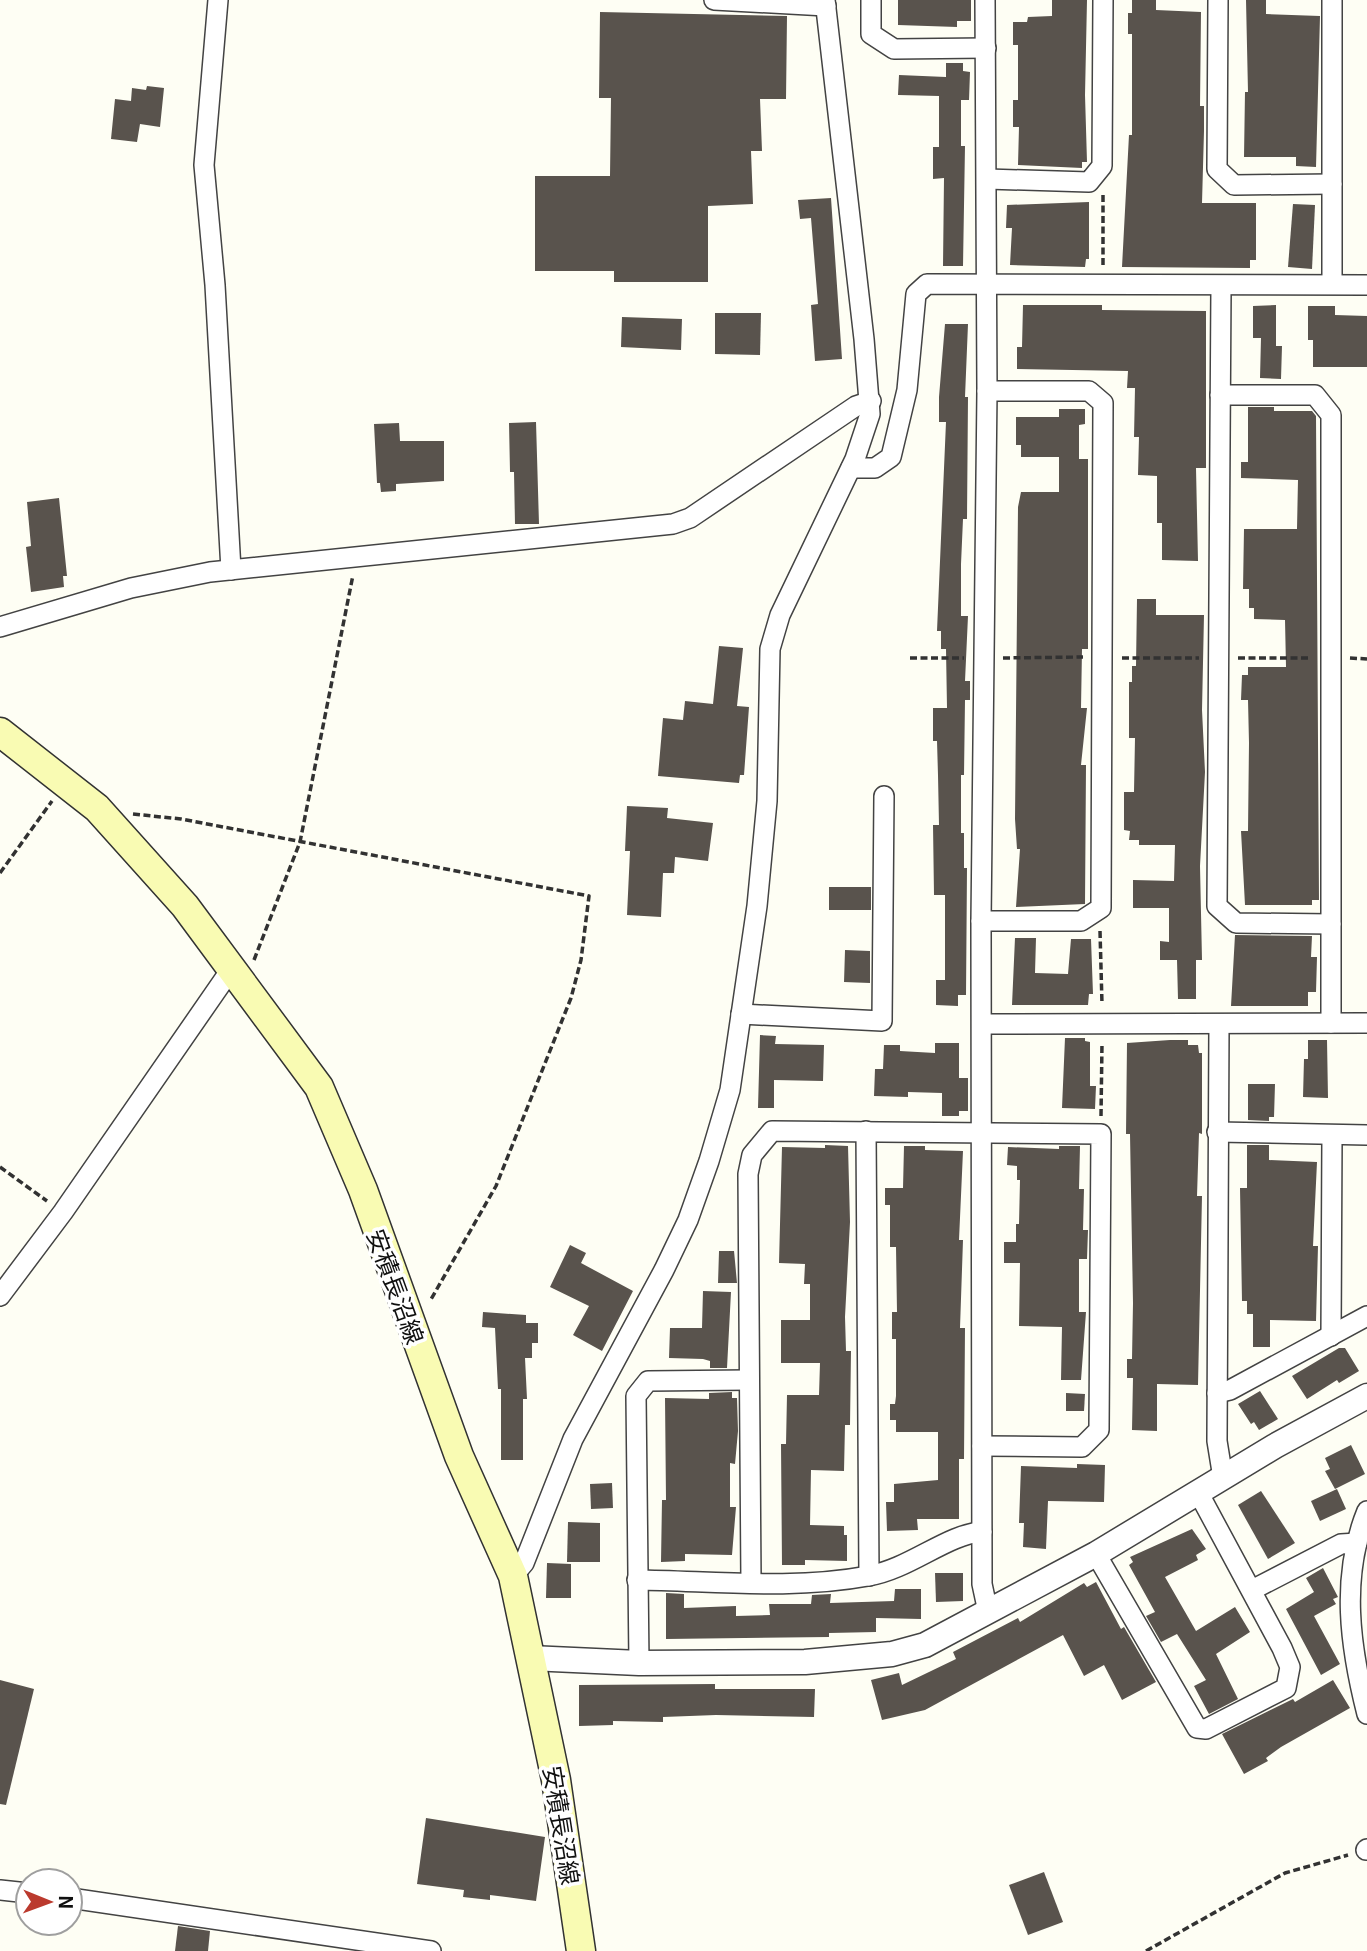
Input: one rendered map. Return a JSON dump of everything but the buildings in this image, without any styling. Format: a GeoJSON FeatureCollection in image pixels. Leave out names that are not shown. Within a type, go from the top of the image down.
{"type":"FeatureCollection","features":[{"type":"Feature","properties":{"kind":"main road","name":"安積長沼線"},"geometry":{"type":"LineString","coordinates":[[0,732],[97,808],[184,906],[319,1087],[363,1190],[458,1456],[513,1576],[556,1780],[581,1951]]}},
{"type":"Feature","properties":{"kind":"street"},"geometry":{"type":"LineString","coordinates":[[218,0],[204,165],[216,298],[231,570]]}},
{"type":"Feature","properties":{"kind":"street"},"geometry":{"type":"LineString","coordinates":[[513,1576],[524,1563],[573,1439],[688,1220],[730,1090],[757,906],[767,801],[770,649],[780,615],[850,468],[866,428],[871,401],[825,3],[714,0]]}},
{"type":"Feature","properties":{"kind":"street"},"geometry":{"type":"LineString","coordinates":[[871,0],[871,34],[894,49],[986,48]]}},
{"type":"Feature","properties":{"kind":"street"},"geometry":{"type":"LineString","coordinates":[[985,0],[987,391],[981,1132],[982,1584],[988,1612]]}},
{"type":"Feature","properties":{"kind":"street"},"geometry":{"type":"LineString","coordinates":[[987,179],[1089,181],[1102,166],[1103,0]]}},
{"type":"Feature","properties":{"kind":"street"},"geometry":{"type":"LineString","coordinates":[[1218,0],[1217,169],[1234,185],[1332,184]]}},
{"type":"Feature","properties":{"kind":"street"},"geometry":{"type":"LineString","coordinates":[[1332,0],[1332,284]]}},
{"type":"Feature","properties":{"kind":"street"},"geometry":{"type":"LineString","coordinates":[[850,468],[864,470],[881,466],[894,450],[907,390],[916,294],[927,284],[1220,287],[1367,285]]}},
{"type":"Feature","properties":{"kind":"street"},"geometry":{"type":"LineString","coordinates":[[1220,287],[1217,906],[1236,923],[1331,924]]}},
{"type":"Feature","properties":{"kind":"street"},"geometry":{"type":"LineString","coordinates":[[981,921],[1080,921],[1101,908],[1103,403],[1089,391],[987,391]]}},
{"type":"Feature","properties":{"kind":"street"},"geometry":{"type":"LineString","coordinates":[[1220,395],[1315,395],[1331,415],[1331,1023]]}},
{"type":"Feature","properties":{"kind":"street"},"geometry":{"type":"LineString","coordinates":[[0,627],[131,588],[231,570],[673,524],[690,518],[856,406],[871,401]]}},
{"type":"Feature","properties":{"kind":"street"},"geometry":{"type":"LineString","coordinates":[[741,1014],[882,1021],[884,796]]}},
{"type":"Feature","properties":{"kind":"street"},"geometry":{"type":"LineString","coordinates":[[0,1296],[237,976]]}},
{"type":"Feature","properties":{"kind":"street"},"geometry":{"type":"LineString","coordinates":[[982,1024],[1367,1023]]}},
{"type":"Feature","properties":{"kind":"street"},"geometry":{"type":"LineString","coordinates":[[1219,1024],[1217,1394],[1219,1462],[1223,1478]]}},
{"type":"Feature","properties":{"kind":"street"},"geometry":{"type":"LineString","coordinates":[[751,1582],[748,1174],[752,1155],[772,1131],[1101,1134],[1099,1430],[1082,1447],[982,1446]]}},
{"type":"Feature","properties":{"kind":"street"},"geometry":{"type":"LineString","coordinates":[[866,1131],[869,1576]]}},
{"type":"Feature","properties":{"kind":"street"},"geometry":{"type":"LineString","coordinates":[[1217,1132],[1367,1135]]}},
{"type":"Feature","properties":{"kind":"street"},"geometry":{"type":"LineString","coordinates":[[1331,1336],[1332,1135]]}},
{"type":"Feature","properties":{"kind":"street"},"geometry":{"type":"LineString","coordinates":[[1217,1394],[1230,1390],[1367,1316]]}},
{"type":"Feature","properties":{"kind":"street"},"geometry":{"type":"LineString","coordinates":[[639,1662],[636,1396],[648,1381],[749,1380]]}},
{"type":"Feature","properties":{"kind":"street"},"geometry":{"type":"LineString","coordinates":[[530,1658],[639,1662],[817,1662],[892,1654],[925,1645],[1096,1553],[1367,1396]]}},
{"type":"Feature","properties":{"kind":"street"},"geometry":{"type":"LineString","coordinates":[[1096,1553],[1197,1728],[1206,1729],[1286,1688],[1290,1667],[1252,1590],[1198,1492]]}},
{"type":"Feature","properties":{"kind":"street"},"geometry":{"type":"LineString","coordinates":[[1367,1511],[1357,1543],[1350,1594],[1350,1636],[1355,1670],[1367,1714]]}},
{"type":"Feature","properties":{"kind":"street"},"geometry":{"type":"LineString","coordinates":[[637,1580],[808,1583],[869,1576],[917,1560],[958,1537],[982,1532]]}},
{"type":"Feature","properties":{"kind":"street"},"geometry":{"type":"LineString","coordinates":[[1252,1590],[1341,1544],[1357,1543]]}},
{"type":"Feature","properties":{"kind":"street"},"geometry":{"type":"LineString","coordinates":[[84,1900],[431,1951]]}},
{"type":"Feature","properties":{"kind":"path"},"geometry":{"type":"LineString","coordinates":[[1096,174],[1103,191],[1103,285]]}},
{"type":"Feature","properties":{"kind":"path"},"geometry":{"type":"LineString","coordinates":[[237,976],[300,842],[356,556]]}},
{"type":"Feature","properties":{"kind":"path"},"geometry":{"type":"LineString","coordinates":[[910,658],[1367,659]]}},
{"type":"Feature","properties":{"kind":"path"},"geometry":{"type":"LineString","coordinates":[[0,873],[65,782]]}},
{"type":"Feature","properties":{"kind":"path"},"geometry":{"type":"LineString","coordinates":[[97,808],[181,819],[589,896],[581,960],[571,998],[496,1186],[422,1313],[409,1321]]}},
{"type":"Feature","properties":{"kind":"path"},"geometry":{"type":"LineString","coordinates":[[0,1167],[63,1212]]}},
{"type":"Feature","properties":{"kind":"path"},"geometry":{"type":"LineString","coordinates":[[1146,1951],[1285,1872],[1367,1849]]}}]}
